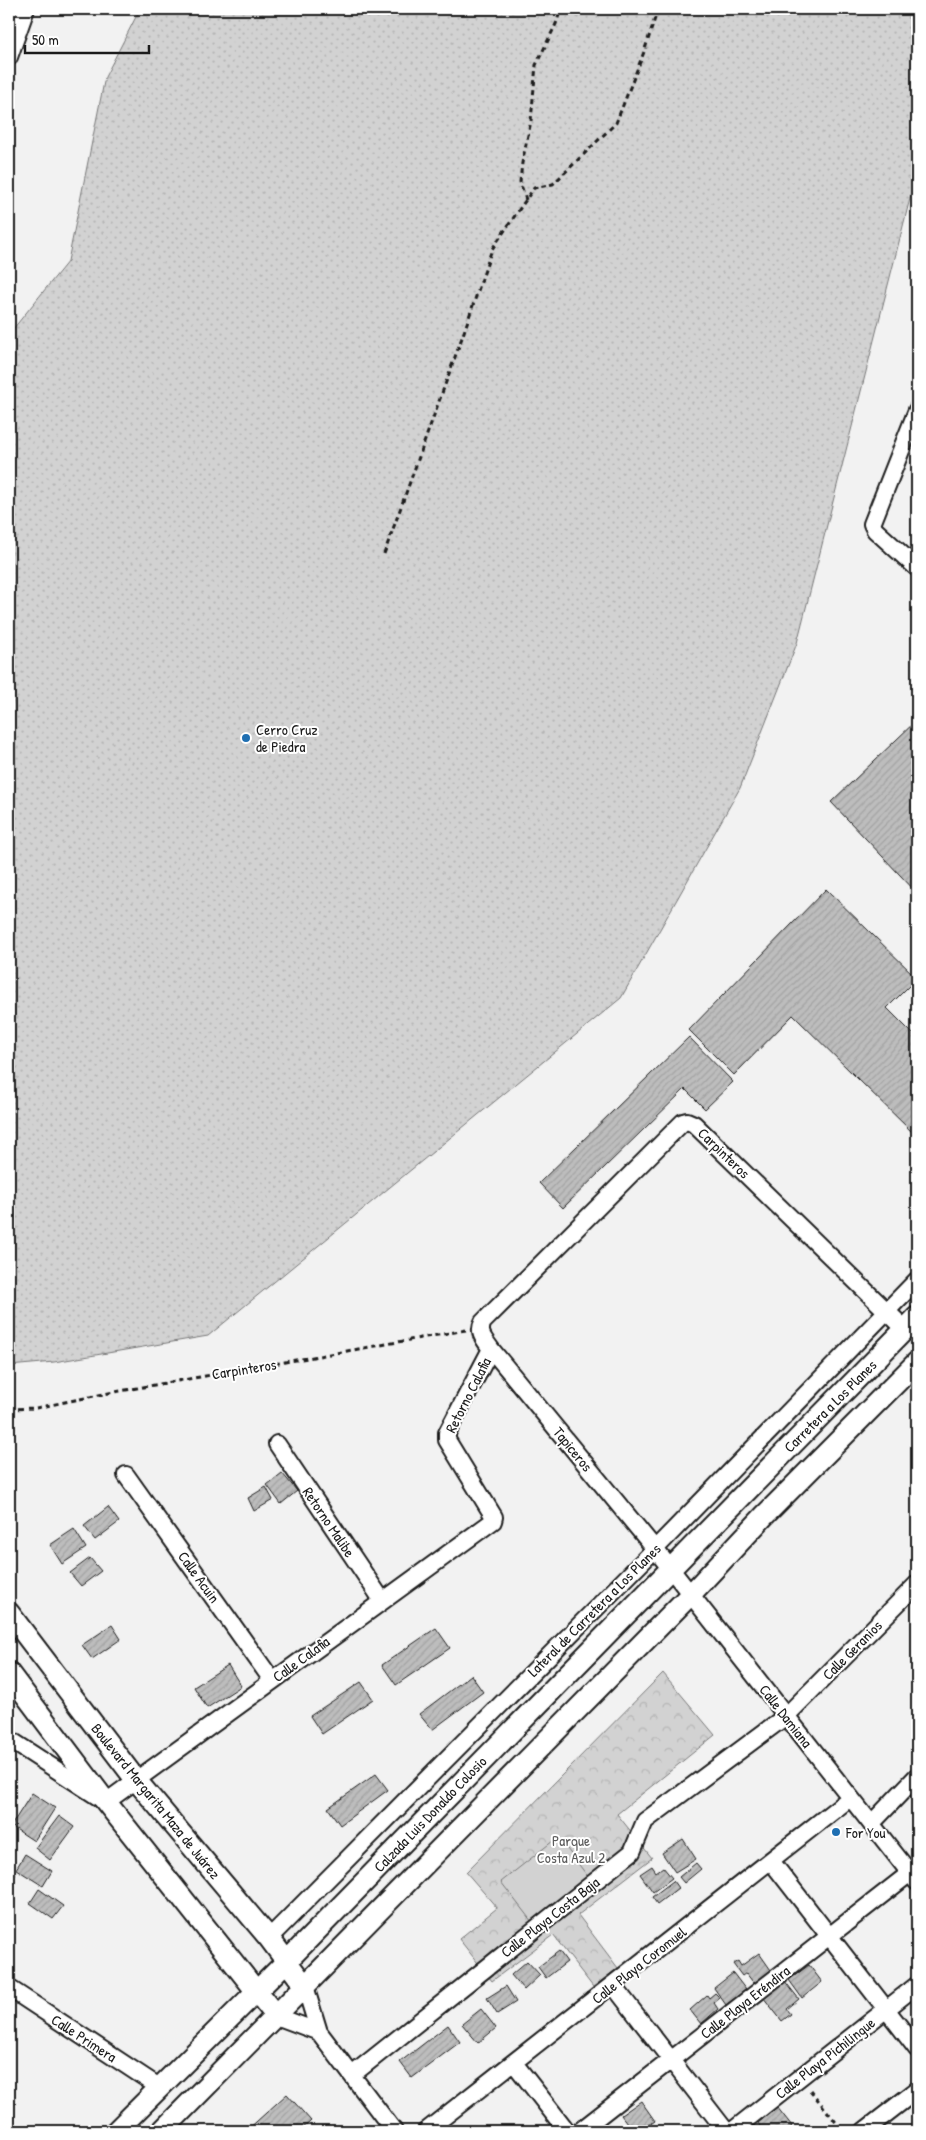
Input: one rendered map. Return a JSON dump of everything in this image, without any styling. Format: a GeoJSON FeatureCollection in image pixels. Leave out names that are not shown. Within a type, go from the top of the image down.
{"type":"FeatureCollection","features":[{"type":"Feature","properties":{"kind":"main road","name":"Carretera a Los Planes"},"geometry":{"type":"LineString","coordinates":[[742,1494],[911,1323]]}},
{"type":"Feature","properties":{"kind":"main road","name":"Carretera a Los Planes"},"geometry":{"type":"LineString","coordinates":[[764,1516],[917,1362]]}},
{"type":"Feature","properties":{"kind":"main road","name":"Calzada Luis Donaldo Colosio"},"geometry":{"type":"LineString","coordinates":[[116,2131],[286,1961],[742,1494]]}},
{"type":"Feature","properties":{"kind":"main road","name":"Calzada Luis Donaldo Colosio"},"geometry":{"type":"LineString","coordinates":[[162,2131],[690,1595],[764,1516]]}},
{"type":"Feature","properties":{"kind":"main road","name":"Boulevard Margarita Maza de Juárez"},"geometry":{"type":"LineString","coordinates":[[9,1613],[136,1780],[269,1938],[305,1986]]}},
{"type":"Feature","properties":{"kind":"main road"},"geometry":{"type":"LineString","coordinates":[[9,1673],[106,1802],[276,2016]]}},
{"type":"Feature","properties":{"kind":"street"},"geometry":{"type":"LineString","coordinates":[[9,57],[26,9]]}},
{"type":"Feature","properties":{"kind":"street"},"geometry":{"type":"LineString","coordinates":[[917,410],[872,524],[875,530],[917,568]]}},
{"type":"Feature","properties":{"kind":"street","name":"Carpinteros"},"geometry":{"type":"LineString","coordinates":[[480,1328],[483,1322],[683,1122],[687,1121],[694,1124],[886,1312],[911,1323]]}},
{"type":"Feature","properties":{"kind":"street","name":"Lateral de Carretera a Los Planes"},"geometry":{"type":"LineString","coordinates":[[269,1938],[655,1549],[917,1280]]}},
{"type":"Feature","properties":{"kind":"street"},"geometry":{"type":"LineString","coordinates":[[480,1328],[480,1332],[491,1349]]}},
{"type":"Feature","properties":{"kind":"street","name":"Tapiceros"},"geometry":{"type":"LineString","coordinates":[[491,1349],[655,1549]]}},
{"type":"Feature","properties":{"kind":"street","name":"Retorno Calafia"},"geometry":{"type":"LineString","coordinates":[[491,1349],[447,1433],[447,1440],[494,1517]]}},
{"type":"Feature","properties":{"kind":"street","name":"Retorno Malibe"},"geometry":{"type":"LineString","coordinates":[[277,1444],[382,1600]]}},
{"type":"Feature","properties":{"kind":"street","name":"Calle Acuin"},"geometry":{"type":"LineString","coordinates":[[126,1475],[272,1680]]}},
{"type":"Feature","properties":{"kind":"street","name":"Calle Calafia"},"geometry":{"type":"LineString","coordinates":[[106,1802],[493,1521],[494,1517]]}},
{"type":"Feature","properties":{"kind":"street","name":"Calle Damiana"},"geometry":{"type":"LineString","coordinates":[[655,1549],[914,1878]]}},
{"type":"Feature","properties":{"kind":"street","name":"Calle Geranios"},"geometry":{"type":"LineString","coordinates":[[786,1716],[917,1584]]}},
{"type":"Feature","properties":{"kind":"street","name":"Calle Playa Costa Baja"},"geometry":{"type":"LineString","coordinates":[[352,2075],[632,1852],[646,1821],[786,1716]]}},
{"type":"Feature","properties":{"kind":"street"},"geometry":{"type":"LineString","coordinates":[[9,1739],[106,1802]]}},
{"type":"Feature","properties":{"kind":"street"},"geometry":{"type":"LineString","coordinates":[[871,1824],[917,1776]]}},
{"type":"Feature","properties":{"kind":"street","name":"Calle Playa Coromuel"},"geometry":{"type":"LineString","coordinates":[[426,2131],[850,1798]]}},
{"type":"Feature","properties":{"kind":"street"},"geometry":{"type":"LineString","coordinates":[[771,1861],[913,2044]]}},
{"type":"Feature","properties":{"kind":"street","name":"Calle Playa Eréndira"},"geometry":{"type":"LineString","coordinates":[[580,2131],[829,1936],[914,1878]]}},
{"type":"Feature","properties":{"kind":"street"},"geometry":{"type":"LineString","coordinates":[[613,1985],[726,2131]]}},
{"type":"Feature","properties":{"kind":"street","name":"Calle Playa Pichilingue"},"geometry":{"type":"LineString","coordinates":[[732,2131],[917,1985]]}},
{"type":"Feature","properties":{"kind":"street"},"geometry":{"type":"LineString","coordinates":[[305,1986],[320,2032],[394,2131]]}},
{"type":"Feature","properties":{"kind":"street","name":"Calle Primera"},"geometry":{"type":"LineString","coordinates":[[9,1988],[159,2087]]}},
{"type":"Feature","properties":{"kind":"street"},"geometry":{"type":"LineString","coordinates":[[276,2016],[320,2032]]}},
{"type":"Feature","properties":{"kind":"street"},"geometry":{"type":"LineString","coordinates":[[514,2063],[567,2131]]}},
{"type":"Feature","properties":{"kind":"street"},"geometry":{"type":"LineString","coordinates":[[864,2131],[917,2090]]}},
{"type":"Feature","properties":{"kind":"path"},"geometry":{"type":"LineString","coordinates":[[526,200],[520,182],[531,121],[536,65],[556,24],[561,9]]}},
{"type":"Feature","properties":{"kind":"path"},"geometry":{"type":"LineString","coordinates":[[384,554],[464,332],[492,248],[534,188],[553,184],[616,123],[644,52],[658,9]]}},
{"type":"Feature","properties":{"kind":"path","name":"Carpinteros"},"geometry":{"type":"LineString","coordinates":[[9,1409],[36,1408],[109,1393],[480,1328]]}},
{"type":"Feature","properties":{"kind":"path"},"geometry":{"type":"LineString","coordinates":[[800,2077],[843,2131]]}},
{"type":"Feature","properties":{"kind":"green space"},"geometry":{"type":"Polygon","coordinates":[[[140,9],[917,9],[917,171],[797,643],[740,788],[621,998],[208,1336],[54,1362],[9,1366],[9,334],[68,261],[105,77],[140,9]]]}},
{"type":"Feature","properties":{"kind":"green space","name":"Parque Costa Azul 2"},"geometry":{"type":"Polygon","coordinates":[[[663,1673],[715,1735],[617,1814],[652,1858],[578,1915],[618,1968],[593,1987],[553,1935],[492,1981],[459,1939],[497,1908],[466,1872],[663,1673]]]}},
{"type":"Feature","properties":{"kind":"green space"},"geometry":{"type":"Polygon","coordinates":[[[558,1837],[589,1878],[532,1922],[501,1882],[558,1837]]]}},
{"type":"Feature","properties":{"kind":"building"},"geometry":{"type":"Polygon","coordinates":[[[917,720],[917,893],[831,802],[917,720]]]}},
{"type":"Feature","properties":{"kind":"building"},"geometry":{"type":"Polygon","coordinates":[[[826,889],[917,978],[887,1008],[917,1038],[917,1137],[793,1015],[734,1075],[689,1030],[826,889]]]}},
{"type":"Feature","properties":{"kind":"building"},"geometry":{"type":"Polygon","coordinates":[[[689,1037],[733,1082],[705,1109],[685,1089],[563,1208],[539,1183],[689,1037]]]}},
{"type":"Feature","properties":{"kind":"building"},"geometry":{"type":"Polygon","coordinates":[[[282,1473],[297,1491],[281,1504],[267,1485],[282,1473]]]}},
{"type":"Feature","properties":{"kind":"building"},"geometry":{"type":"Polygon","coordinates":[[[266,1487],[273,1500],[254,1511],[248,1498],[266,1487]]]}},
{"type":"Feature","properties":{"kind":"building"},"geometry":{"type":"Polygon","coordinates":[[[108,1507],[119,1522],[95,1540],[84,1526],[108,1507]]]}},
{"type":"Feature","properties":{"kind":"building"},"geometry":{"type":"Polygon","coordinates":[[[74,1529],[86,1548],[62,1564],[50,1545],[74,1529]]]}},
{"type":"Feature","properties":{"kind":"building"},"geometry":{"type":"Polygon","coordinates":[[[90,1558],[101,1571],[81,1586],[70,1573],[90,1558]]]}},
{"type":"Feature","properties":{"kind":"building"},"geometry":{"type":"Polygon","coordinates":[[[112,1625],[121,1639],[92,1659],[82,1645],[112,1625]]]}},
{"type":"Feature","properties":{"kind":"building"},"geometry":{"type":"Polygon","coordinates":[[[436,1628],[450,1648],[396,1685],[382,1665],[436,1628]]]}},
{"type":"Feature","properties":{"kind":"building"},"geometry":{"type":"Polygon","coordinates":[[[228,1665],[241,1686],[207,1708],[194,1687],[228,1665]]]}},
{"type":"Feature","properties":{"kind":"building"},"geometry":{"type":"Polygon","coordinates":[[[471,1675],[483,1692],[432,1730],[419,1714],[471,1675]]]}},
{"type":"Feature","properties":{"kind":"building"},"geometry":{"type":"Polygon","coordinates":[[[361,1682],[373,1699],[322,1734],[310,1716],[361,1682]]]}},
{"type":"Feature","properties":{"kind":"building"},"geometry":{"type":"Polygon","coordinates":[[[376,1774],[388,1790],[340,1825],[328,1808],[376,1774]]]}},
{"type":"Feature","properties":{"kind":"building"},"geometry":{"type":"Polygon","coordinates":[[[32,1793],[55,1808],[34,1841],[11,1826],[32,1793]]]}},
{"type":"Feature","properties":{"kind":"building"},"geometry":{"type":"Polygon","coordinates":[[[59,1816],[74,1827],[50,1860],[35,1848],[59,1816]]]}},
{"type":"Feature","properties":{"kind":"building"},"geometry":{"type":"Polygon","coordinates":[[[683,1839],[696,1859],[675,1872],[662,1853],[683,1839]]]}},
{"type":"Feature","properties":{"kind":"building"},"geometry":{"type":"Polygon","coordinates":[[[25,1854],[52,1871],[43,1886],[16,1869],[25,1854]]]}},
{"type":"Feature","properties":{"kind":"building"},"geometry":{"type":"Polygon","coordinates":[[[696,1863],[701,1869],[684,1883],[679,1877],[696,1863]]]}},
{"type":"Feature","properties":{"kind":"building"},"geometry":{"type":"Polygon","coordinates":[[[652,1866],[656,1872],[663,1867],[672,1878],[653,1892],[640,1874],[652,1866]]]}},
{"type":"Feature","properties":{"kind":"building"},"geometry":{"type":"Polygon","coordinates":[[[9,1869],[16,1874],[10,1882],[9,1881],[9,1869]]]}},
{"type":"Feature","properties":{"kind":"building"},"geometry":{"type":"Polygon","coordinates":[[[673,1881],[678,1888],[657,1904],[652,1897],[673,1881]]]}},
{"type":"Feature","properties":{"kind":"building"},"geometry":{"type":"Polygon","coordinates":[[[39,1889],[63,1906],[53,1919],[30,1903],[39,1889]]]}},
{"type":"Feature","properties":{"kind":"building"},"geometry":{"type":"Polygon","coordinates":[[[559,1951],[567,1962],[546,1978],[538,1967],[559,1951]]]}},
{"type":"Feature","properties":{"kind":"building"},"geometry":{"type":"Polygon","coordinates":[[[759,1953],[773,1973],[756,1986],[746,1973],[742,1976],[733,1964],[738,1961],[741,1966],[759,1953]]]}},
{"type":"Feature","properties":{"kind":"building"},"geometry":{"type":"Polygon","coordinates":[[[527,1961],[540,1975],[524,1990],[511,1975],[527,1961]]]}},
{"type":"Feature","properties":{"kind":"building"},"geometry":{"type":"Polygon","coordinates":[[[809,1965],[822,1982],[802,1998],[789,1980],[809,1965]]]}},
{"type":"Feature","properties":{"kind":"building"},"geometry":{"type":"Polygon","coordinates":[[[733,1973],[746,1990],[726,2005],[714,1988],[733,1973]]]}},
{"type":"Feature","properties":{"kind":"building"},"geometry":{"type":"Polygon","coordinates":[[[784,1980],[799,1999],[787,2009],[791,2014],[782,2021],[763,1997],[784,1980]]]}},
{"type":"Feature","properties":{"kind":"building"},"geometry":{"type":"Polygon","coordinates":[[[506,1986],[516,2002],[497,2014],[487,1998],[506,1986]]]}},
{"type":"Feature","properties":{"kind":"building"},"geometry":{"type":"Polygon","coordinates":[[[715,1993],[720,1998],[714,2003],[718,2009],[701,2024],[690,2010],[707,1995],[709,1998],[715,1993]]]}},
{"type":"Feature","properties":{"kind":"building"},"geometry":{"type":"Polygon","coordinates":[[[481,2009],[496,2028],[478,2043],[462,2024],[481,2009]]]}},
{"type":"Feature","properties":{"kind":"building"},"geometry":{"type":"Polygon","coordinates":[[[448,2025],[460,2042],[412,2078],[400,2062],[448,2025]]]}},
{"type":"Feature","properties":{"kind":"building"},"geometry":{"type":"Polygon","coordinates":[[[287,2094],[311,2121],[300,2131],[246,2131],[287,2094]]]}},
{"type":"Feature","properties":{"kind":"building"},"geometry":{"type":"Polygon","coordinates":[[[641,2101],[655,2121],[641,2131],[633,2131],[621,2115],[641,2101]]]}},
{"type":"Feature","properties":{"kind":"building"},"geometry":{"type":"Polygon","coordinates":[[[777,2107],[792,2126],[786,2131],[764,2131],[758,2123],[777,2107]]]}},
{"type":"Feature","properties":{"kind":"place","name":"Cerro Cruz de Piedra"},"geometry":{"type":"Point","coordinates":[246,738]}},
{"type":"Feature","properties":{"kind":"place","name":"For You"},"geometry":{"type":"Point","coordinates":[836,1832]}}]}
